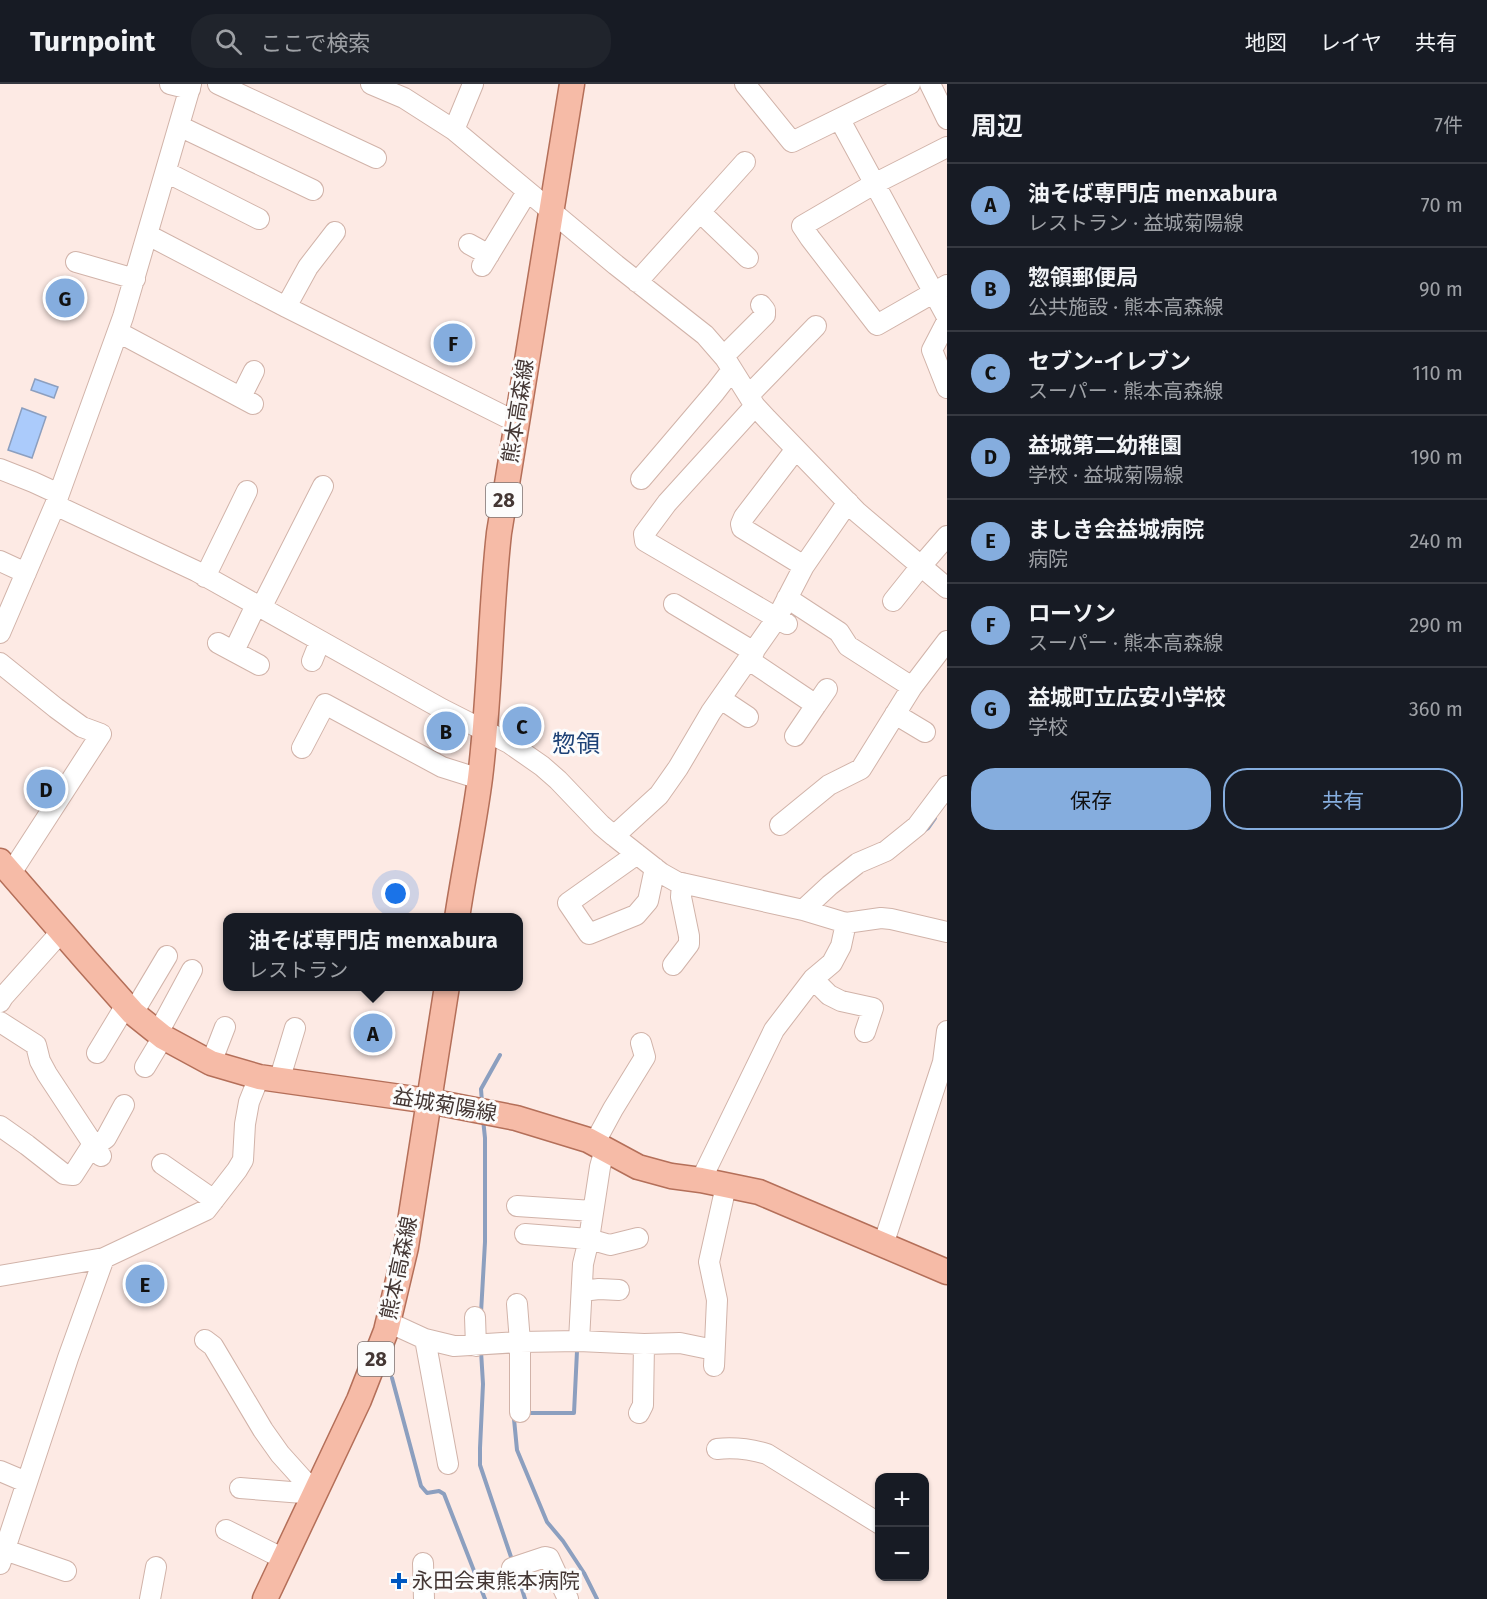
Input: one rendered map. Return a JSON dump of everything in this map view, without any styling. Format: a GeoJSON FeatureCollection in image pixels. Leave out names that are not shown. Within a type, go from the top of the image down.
{"type":"FeatureCollection","features":[{"type":"Feature","properties":{"kind":"main road","name":"熊本高森線"},"geometry":{"type":"LineString","coordinates":[[458,913],[480,779],[499,533],[572,84]]}},
{"type":"Feature","properties":{"kind":"main road","name":"益城菊陽線"},"geometry":{"type":"LineString","coordinates":[[6,867],[130,1009],[160,1035],[211,1063],[269,1079],[429,1101],[516,1118],[560,1130],[600,1146],[638,1167],[671,1176],[759,1192],[947,1272]]}},
{"type":"Feature","properties":{"kind":"main road","name":"熊本高森線"},"geometry":{"type":"LineString","coordinates":[[265,1599],[359,1400],[374,1365],[388,1322],[406,1247],[446,991]]}},
{"type":"Feature","properties":{"kind":"street"},"geometry":{"type":"LineString","coordinates":[[218,84],[376,158]]}},
{"type":"Feature","properties":{"kind":"street"},"geometry":{"type":"LineString","coordinates":[[371,84],[404,98],[454,130],[527,192],[705,335],[728,363],[752,400],[796,449],[857,512],[947,588]]}},
{"type":"Feature","properties":{"kind":"street"},"geometry":{"type":"LineString","coordinates":[[454,130],[472,84]]}},
{"type":"Feature","properties":{"kind":"street"},"geometry":{"type":"LineString","coordinates":[[750,85],[792,142],[910,84]]}},
{"type":"Feature","properties":{"kind":"street"},"geometry":{"type":"LineString","coordinates":[[930,84],[947,119]]}},
{"type":"Feature","properties":{"kind":"street"},"geometry":{"type":"LineString","coordinates":[[0,633],[58,500],[118,332],[179,126],[184,86]]}},
{"type":"Feature","properties":{"kind":"street"},"geometry":{"type":"LineString","coordinates":[[840,120],[874,183],[940,289],[947,319],[932,350],[947,388]]}},
{"type":"Feature","properties":{"kind":"street"},"geometry":{"type":"LineString","coordinates":[[179,126],[313,190]]}},
{"type":"Feature","properties":{"kind":"street"},"geometry":{"type":"LineString","coordinates":[[940,289],[877,325],[802,226],[874,183],[947,147]]}},
{"type":"Feature","properties":{"kind":"street"},"geometry":{"type":"LineString","coordinates":[[638,282],[745,162]]}},
{"type":"Feature","properties":{"kind":"street"},"geometry":{"type":"LineString","coordinates":[[165,172],[259,219]]}},
{"type":"Feature","properties":{"kind":"street"},"geometry":{"type":"LineString","coordinates":[[469,244],[485,261],[527,192]]}},
{"type":"Feature","properties":{"kind":"street"},"geometry":{"type":"LineString","coordinates":[[700,212],[748,258]]}},
{"type":"Feature","properties":{"kind":"street"},"geometry":{"type":"LineString","coordinates":[[286,307],[308,267],[335,232]]}},
{"type":"Feature","properties":{"kind":"street"},"geometry":{"type":"LineString","coordinates":[[148,235],[516,422]]}},
{"type":"Feature","properties":{"kind":"street"},"geometry":{"type":"LineString","coordinates":[[76,262],[135,279]]}},
{"type":"Feature","properties":{"kind":"street"},"geometry":{"type":"LineString","coordinates":[[642,479],[715,392],[728,363],[765,315],[765,310],[761,305]]}},
{"type":"Feature","properties":{"kind":"street"},"geometry":{"type":"LineString","coordinates":[[782,621],[645,541],[644,534],[752,400],[816,326]]}},
{"type":"Feature","properties":{"kind":"street"},"geometry":{"type":"LineString","coordinates":[[118,332],[247,400],[254,371]]}},
{"type":"Feature","properties":{"kind":"street"},"geometry":{"type":"LineString","coordinates":[[796,449],[741,524],[742,528],[804,566]]}},
{"type":"Feature","properties":{"kind":"street"},"geometry":{"type":"LineString","coordinates":[[0,469],[33,482],[58,500],[205,577],[442,709],[509,743],[542,766],[601,825],[661,873],[682,883],[803,910],[846,923],[880,918],[947,932]]}},
{"type":"Feature","properties":{"kind":"street"},"geometry":{"type":"LineString","coordinates":[[259,665],[226,647],[259,607],[322,486]]}},
{"type":"Feature","properties":{"kind":"street"},"geometry":{"type":"LineString","coordinates":[[205,577],[248,491]]}},
{"type":"Feature","properties":{"kind":"street"},"geometry":{"type":"LineString","coordinates":[[614,836],[659,795],[721,699],[752,656],[782,621],[788,598],[804,566],[848,502]]}},
{"type":"Feature","properties":{"kind":"street"},"geometry":{"type":"LineString","coordinates":[[893,601],[947,536]]}},
{"type":"Feature","properties":{"kind":"street"},"geometry":{"type":"LineString","coordinates":[[0,561],[24,577]]}},
{"type":"Feature","properties":{"kind":"street"},"geometry":{"type":"LineString","coordinates":[[0,571],[24,577]]}},
{"type":"Feature","properties":{"kind":"street"},"geometry":{"type":"LineString","coordinates":[[788,598],[839,632],[848,646],[912,687]]}},
{"type":"Feature","properties":{"kind":"street"},"geometry":{"type":"LineString","coordinates":[[674,604],[752,656],[822,697],[795,736]]}},
{"type":"Feature","properties":{"kind":"street"},"geometry":{"type":"LineString","coordinates":[[312,661],[320,641]]}},
{"type":"Feature","properties":{"kind":"street"},"geometry":{"type":"LineString","coordinates":[[780,825],[829,785],[861,769],[912,687],[947,641]]}},
{"type":"Feature","properties":{"kind":"street"},"geometry":{"type":"LineString","coordinates":[[0,663],[82,727],[101,734],[6,867]]}},
{"type":"Feature","properties":{"kind":"street"},"geometry":{"type":"LineString","coordinates":[[721,699],[748,717]]}},
{"type":"Feature","properties":{"kind":"street"},"geometry":{"type":"LineString","coordinates":[[302,748],[325,704],[442,767],[480,779]]}},
{"type":"Feature","properties":{"kind":"street"},"geometry":{"type":"LineString","coordinates":[[895,714],[925,732]]}},
{"type":"Feature","properties":{"kind":"street"},"geometry":{"type":"LineString","coordinates":[[803,910],[858,863],[886,851],[917,826],[947,786]]}},
{"type":"Feature","properties":{"kind":"street"},"geometry":{"type":"LineString","coordinates":[[637,854],[568,903],[589,934],[636,915],[648,901],[655,868]]}},
{"type":"Feature","properties":{"kind":"street"},"geometry":{"type":"LineString","coordinates":[[673,965],[689,944],[681,897],[682,883]]}},
{"type":"Feature","properties":{"kind":"street"},"geometry":{"type":"LineString","coordinates":[[701,1180],[774,1030],[813,979],[832,963],[841,946],[846,923]]}},
{"type":"Feature","properties":{"kind":"street"},"geometry":{"type":"LineString","coordinates":[[1,998],[61,932]]}},
{"type":"Feature","properties":{"kind":"street"},"geometry":{"type":"LineString","coordinates":[[98,1053],[167,956]]}},
{"type":"Feature","properties":{"kind":"street"},"geometry":{"type":"LineString","coordinates":[[145,1067],[192,970]]}},
{"type":"Feature","properties":{"kind":"street"},"geometry":{"type":"LineString","coordinates":[[813,979],[830,995],[841,1001],[873,1008],[865,1032]]}},
{"type":"Feature","properties":{"kind":"street"},"geometry":{"type":"LineString","coordinates":[[0,1022],[36,1045],[40,1061],[47,1074],[96,1148]]}},
{"type":"Feature","properties":{"kind":"street"},"geometry":{"type":"LineString","coordinates":[[211,1063],[225,1027]]}},
{"type":"Feature","properties":{"kind":"street"},"geometry":{"type":"LineString","coordinates":[[0,1276],[105,1258],[206,1210],[243,1160],[249,1102],[269,1079],[295,1028]]}},
{"type":"Feature","properties":{"kind":"street"},"geometry":{"type":"LineString","coordinates":[[884,1245],[943,1062],[947,1031]]}},
{"type":"Feature","properties":{"kind":"street"},"geometry":{"type":"LineString","coordinates":[[579,1341],[583,1264],[600,1167],[600,1146],[625,1089],[645,1057],[640,1043]]}},
{"type":"Feature","properties":{"kind":"street"},"geometry":{"type":"LineString","coordinates":[[0,1126],[64,1173],[74,1175],[106,1138],[124,1105]]}},
{"type":"Feature","properties":{"kind":"street"},"geometry":{"type":"LineString","coordinates":[[162,1164],[214,1200]]}},
{"type":"Feature","properties":{"kind":"street"},"geometry":{"type":"LineString","coordinates":[[388,1322],[425,1339],[454,1347],[520,1342],[680,1343],[714,1358],[717,1300],[709,1262],[726,1186]]}},
{"type":"Feature","properties":{"kind":"street"},"geometry":{"type":"LineString","coordinates":[[517,1206],[593,1211]]}},
{"type":"Feature","properties":{"kind":"street"},"geometry":{"type":"LineString","coordinates":[[525,1234],[589,1239],[610,1245],[638,1238]]}},
{"type":"Feature","properties":{"kind":"street"},"geometry":{"type":"LineString","coordinates":[[66,1571],[2,1554],[68,1358],[105,1258]]}},
{"type":"Feature","properties":{"kind":"street"},"geometry":{"type":"LineString","coordinates":[[582,1292],[599,1289],[619,1290]]}},
{"type":"Feature","properties":{"kind":"street"},"geometry":{"type":"LineString","coordinates":[[517,1304],[520,1342],[520,1412]]}},
{"type":"Feature","properties":{"kind":"street"},"geometry":{"type":"LineString","coordinates":[[475,1317],[476,1346]]}},
{"type":"Feature","properties":{"kind":"street"},"geometry":{"type":"LineString","coordinates":[[425,1339],[448,1464]]}},
{"type":"Feature","properties":{"kind":"street"},"geometry":{"type":"LineString","coordinates":[[205,1340],[213,1346],[280,1454],[316,1494]]}},
{"type":"Feature","properties":{"kind":"street"},"geometry":{"type":"LineString","coordinates":[[639,1413],[643,1405],[644,1344]]}},
{"type":"Feature","properties":{"kind":"street"},"geometry":{"type":"LineString","coordinates":[[717,1449],[737,1448],[767,1454],[875,1522]]}},
{"type":"Feature","properties":{"kind":"street"},"geometry":{"type":"LineString","coordinates":[[0,1471],[26,1482]]}},
{"type":"Feature","properties":{"kind":"street"},"geometry":{"type":"LineString","coordinates":[[240,1488],[316,1494]]}},
{"type":"Feature","properties":{"kind":"street"},"geometry":{"type":"LineString","coordinates":[[226,1530],[284,1559]]}},
{"type":"Feature","properties":{"kind":"street"},"geometry":{"type":"LineString","coordinates":[[512,1568],[545,1557],[549,1558],[568,1599]]}},
{"type":"Feature","properties":{"kind":"street"},"geometry":{"type":"LineString","coordinates":[[423,1563],[424,1599]]}},
{"type":"Feature","properties":{"kind":"street"},"geometry":{"type":"LineString","coordinates":[[150,1599],[156,1567]]}},
{"type":"Feature","properties":{"kind":"water"},"geometry":{"type":"Polygon","coordinates":[[[35,379],[58,387],[54,398],[31,390],[35,379]]]}},
{"type":"Feature","properties":{"kind":"water"},"geometry":{"type":"Polygon","coordinates":[[[22,408],[46,417],[32,458],[8,450],[22,408]]]}},
{"type":"Feature","properties":{"kind":"waterway"},"geometry":{"type":"LineString","coordinates":[[922,832],[935,818]]}},
{"type":"Feature","properties":{"kind":"waterway"},"geometry":{"type":"LineString","coordinates":[[482,1103],[481,1089],[500,1055]]}},
{"type":"Feature","properties":{"kind":"waterway"},"geometry":{"type":"LineString","coordinates":[[481,1313],[485,1242],[483,1119]]}},
{"type":"Feature","properties":{"kind":"waterway"},"geometry":{"type":"LineString","coordinates":[[481,1351],[483,1384],[480,1465],[512,1560]]}},
{"type":"Feature","properties":{"kind":"waterway"},"geometry":{"type":"LineString","coordinates":[[525,1413],[574,1413],[577,1351]]}},
{"type":"Feature","properties":{"kind":"waterway"},"geometry":{"type":"LineString","coordinates":[[392,1378],[421,1486],[427,1493],[439,1491],[444,1494],[485,1599]]}},
{"type":"Feature","properties":{"kind":"waterway"},"geometry":{"type":"LineString","coordinates":[[516,1417],[514,1419],[517,1450],[547,1522],[584,1573],[597,1599]]}},
{"type":"Feature","properties":{"kind":"waterway"},"geometry":{"type":"LineString","coordinates":[[517,1573],[525,1599]]}},
{"type":"Feature","properties":{"kind":"place","name":"益城町立広安小学校"},"geometry":{"type":"Point","coordinates":[65,298]}},
{"type":"Feature","properties":{"kind":"place","name":"ローソン"},"geometry":{"type":"Point","coordinates":[453,343]}},
{"type":"Feature","properties":{"kind":"place","name":"セブン-イレブン"},"geometry":{"type":"Point","coordinates":[522,726]}},
{"type":"Feature","properties":{"kind":"place","name":"惣領郵便局"},"geometry":{"type":"Point","coordinates":[446,731]}},
{"type":"Feature","properties":{"kind":"place","name":"益城第二幼稚園"},"geometry":{"type":"Point","coordinates":[46,789]}},
{"type":"Feature","properties":{"kind":"place","name":"油そば専門店 menxabura"},"geometry":{"type":"Point","coordinates":[373,1033]}},
{"type":"Feature","properties":{"kind":"place","name":"ましき会益城病院"},"geometry":{"type":"Point","coordinates":[145,1284]}},
{"type":"Feature","properties":{"kind":"place","name":"永田会東熊本病院"},"geometry":{"type":"Point","coordinates":[399,1581]}},
{"type":"Feature","properties":{"kind":"district","name":"惣領"},"geometry":{"type":"Point","coordinates":[576,744]}}]}
